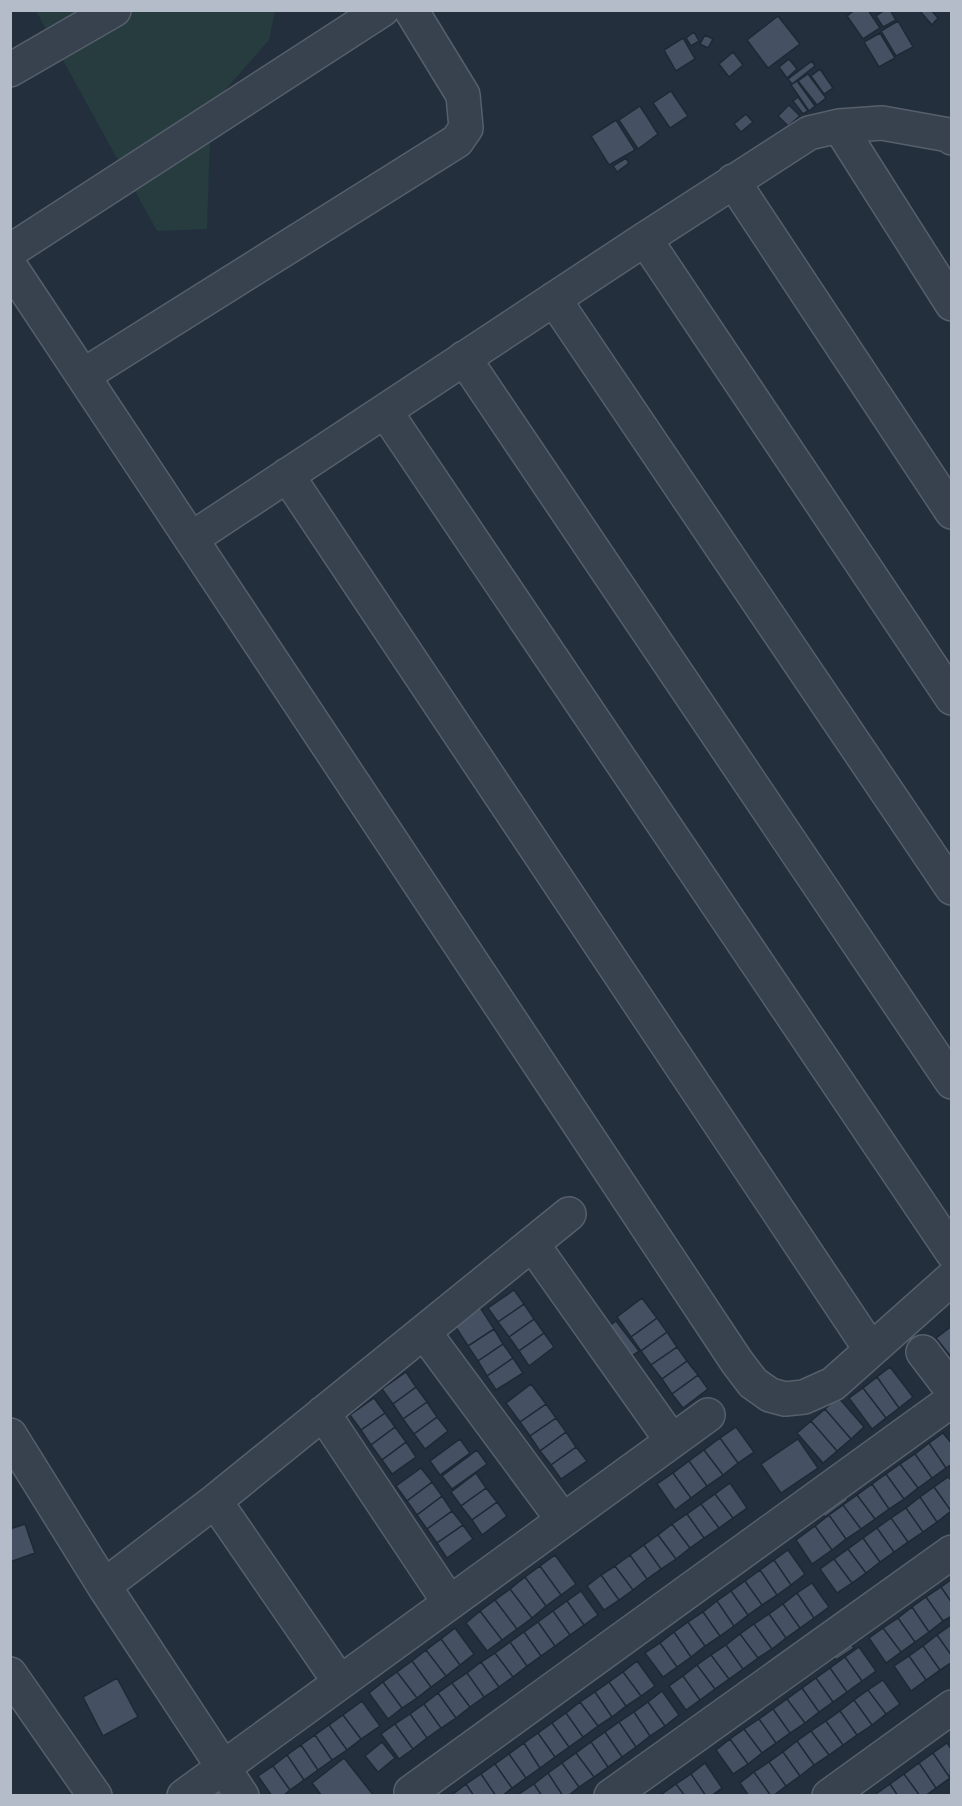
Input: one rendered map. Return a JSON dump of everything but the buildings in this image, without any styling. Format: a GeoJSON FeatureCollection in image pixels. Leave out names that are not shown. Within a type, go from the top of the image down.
{"type":"FeatureCollection","features":[{"type":"Feature","properties":{"kind":"street"},"geometry":{"type":"LineString","coordinates":[[10,70],[114,10]]}},
{"type":"Feature","properties":{"kind":"street"},"geometry":{"type":"LineString","coordinates":[[10,251],[382,10]]}},
{"type":"Feature","properties":{"kind":"street"},"geometry":{"type":"LineString","coordinates":[[84,375],[457,141],[466,128],[463,95],[411,10]]}},
{"type":"Feature","properties":{"kind":"street"},"geometry":{"type":"LineString","coordinates":[[191,539],[809,133],[839,126],[882,123],[949,135],[951,138]]}},
{"type":"Feature","properties":{"kind":"street"},"geometry":{"type":"LineString","coordinates":[[839,126],[951,304]]}},
{"type":"Feature","properties":{"kind":"street"},"geometry":{"type":"LineString","coordinates":[[733,181],[951,512]]}},
{"type":"Feature","properties":{"kind":"street"},"geometry":{"type":"LineString","coordinates":[[645,239],[951,698]]}},
{"type":"Feature","properties":{"kind":"street"},"geometry":{"type":"LineString","coordinates":[[10,266],[704,1313],[753,1383],[770,1395],[785,1399],[804,1397],[833,1384],[951,1278]]}},
{"type":"Feature","properties":{"kind":"street"},"geometry":{"type":"LineString","coordinates":[[554,299],[951,888]]}},
{"type":"Feature","properties":{"kind":"street"},"geometry":{"type":"LineString","coordinates":[[464,358],[951,1082]]}},
{"type":"Feature","properties":{"kind":"street"},"geometry":{"type":"LineString","coordinates":[[385,411],[951,1252]]}},
{"type":"Feature","properties":{"kind":"street"},"geometry":{"type":"LineString","coordinates":[[286,476],[871,1350]]}},
{"type":"Feature","properties":{"kind":"street"},"geometry":{"type":"LineString","coordinates":[[104,1586],[215,1501],[569,1214]]}},
{"type":"Feature","properties":{"kind":"street"},"geometry":{"type":"LineString","coordinates":[[533,1245],[672,1441]]}},
{"type":"Feature","properties":{"kind":"street"},"geometry":{"type":"LineString","coordinates":[[424,1332],[562,1521]]}},
{"type":"Feature","properties":{"kind":"street"},"geometry":{"type":"LineString","coordinates":[[923,1352],[951,1390]]}},
{"type":"Feature","properties":{"kind":"street"},"geometry":{"type":"LineString","coordinates":[[413,1796],[411,1792],[951,1400]]}},
{"type":"Feature","properties":{"kind":"street"},"geometry":{"type":"LineString","coordinates":[[323,1413],[449,1602]]}},
{"type":"Feature","properties":{"kind":"street"},"geometry":{"type":"LineString","coordinates":[[183,1796],[708,1415]]}},
{"type":"Feature","properties":{"kind":"street"},"geometry":{"type":"LineString","coordinates":[[11,1436],[104,1586],[242,1796]]}},
{"type":"Feature","properties":{"kind":"street"},"geometry":{"type":"LineString","coordinates":[[215,1501],[339,1682]]}},
{"type":"Feature","properties":{"kind":"street"},"geometry":{"type":"LineString","coordinates":[[611,1796],[951,1552]]}},
{"type":"Feature","properties":{"kind":"street"},"geometry":{"type":"LineString","coordinates":[[10,1674],[94,1796]]}},
{"type":"Feature","properties":{"kind":"street"},"geometry":{"type":"LineString","coordinates":[[829,1796],[951,1707]]}},
{"type":"Feature","properties":{"kind":"green space"},"geometry":{"type":"Polygon","coordinates":[[[36,11],[275,11],[269,40],[211,106],[207,229],[157,231],[36,11]]]}}]}
